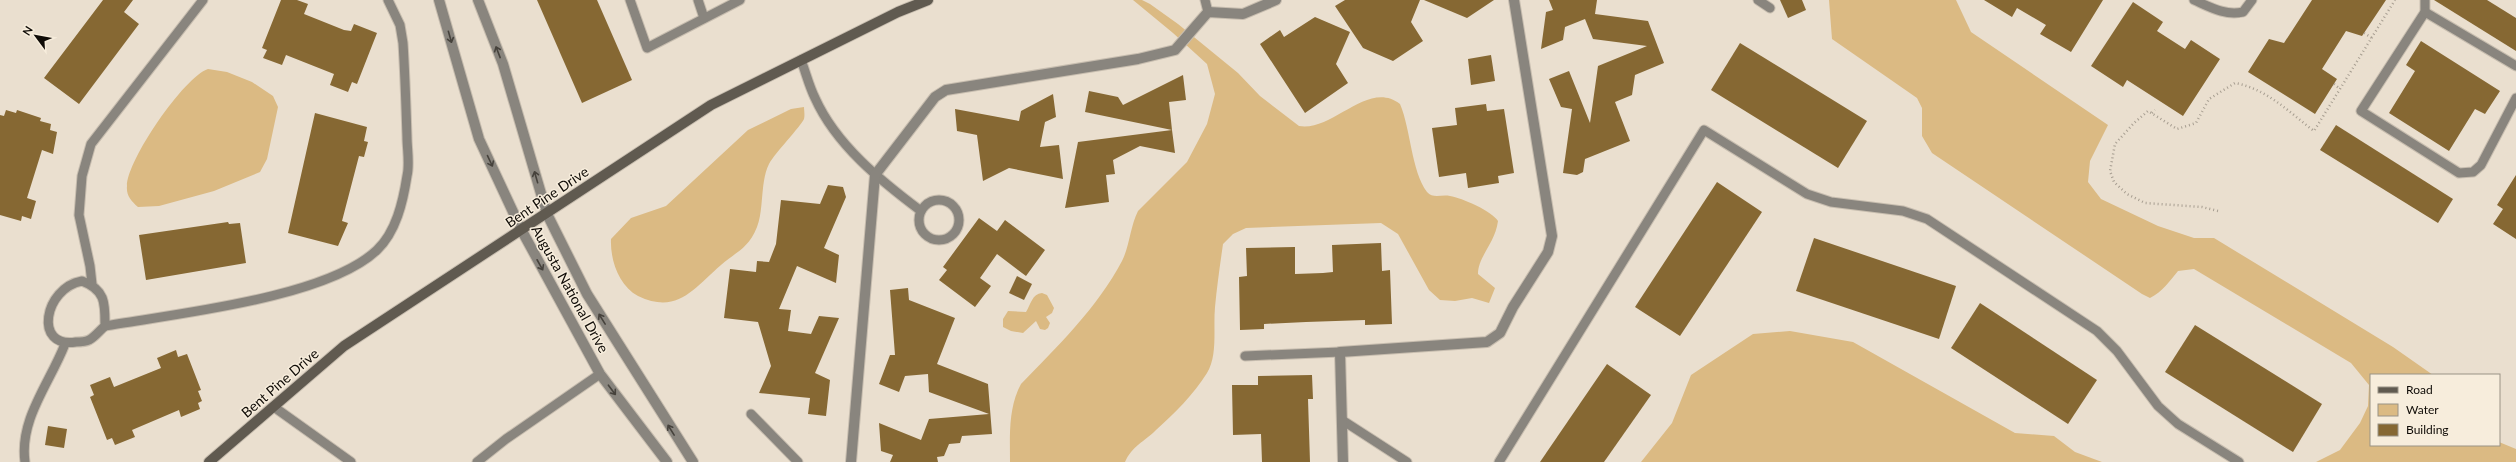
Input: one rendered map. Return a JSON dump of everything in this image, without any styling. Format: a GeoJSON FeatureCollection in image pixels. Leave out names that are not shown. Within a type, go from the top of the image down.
{"type":"FeatureCollection","features":[{"type":"Feature","properties":{"kind":"street","name":"Augusta National Drive"},"geometry":{"type":"LineString","coordinates":[[439,0],[479,139],[522,230],[600,374],[667,462]]}},
{"type":"Feature","properties":{"kind":"street","name":"Augusta National Drive"},"geometry":{"type":"LineString","coordinates":[[478,0],[502,64],[547,214],[587,294],[693,462]]}},
{"type":"Feature","properties":{"kind":"street","name":"Bent Pine Drive"},"geometry":{"type":"LineString","coordinates":[[209,462],[344,346],[711,105],[801,60],[928,0]]}},
{"type":"Feature","properties":{"kind":"street"},"geometry":{"type":"LineString","coordinates":[[851,462],[875,175],[935,97],[946,90],[1138,59],[1175,50],[1208,12],[1243,14],[1276,0]]}},
{"type":"Feature","properties":{"kind":"street"},"geometry":{"type":"LineString","coordinates":[[1343,462],[1340,352],[1487,342],[1500,333],[1513,307],[1548,252],[1552,236],[1514,0]]}},
{"type":"Feature","properties":{"kind":"lane"},"geometry":{"type":"LineString","coordinates":[[92,284],[90,266],[79,215],[82,176],[91,144],[203,0]]}},
{"type":"Feature","properties":{"kind":"lane"},"geometry":{"type":"LineString","coordinates":[[106,326],[104,298],[92,284],[82,280],[55,297],[48,312],[51,330],[57,340],[65,344],[88,340],[106,326],[243,303],[317,283],[357,266],[377,250],[390,233],[400,206],[408,174],[404,43],[400,25],[388,0]]}},
{"type":"Feature","properties":{"kind":"lane"},"geometry":{"type":"LineString","coordinates":[[630,0],[647,48],[740,0]]}},
{"type":"Feature","properties":{"kind":"lane"},"geometry":{"type":"LineString","coordinates":[[698,0],[704,18]]}},
{"type":"Feature","properties":{"kind":"lane"},"geometry":{"type":"LineString","coordinates":[[1205,0],[1208,12]]}},
{"type":"Feature","properties":{"kind":"lane"},"geometry":{"type":"LineString","coordinates":[[1758,0],[1770,8]]}},
{"type":"Feature","properties":{"kind":"lane"},"geometry":{"type":"LineString","coordinates":[[2194,0],[2218,11],[2232,14],[2243,12],[2252,0]]}},
{"type":"Feature","properties":{"kind":"lane"},"geometry":{"type":"LineString","coordinates":[[2425,0],[2425,12],[2361,111],[2458,173],[2473,172],[2481,165],[2516,98]]}},
{"type":"Feature","properties":{"kind":"lane"},"geometry":{"type":"LineString","coordinates":[[2425,12],[2516,66]]}},
{"type":"Feature","properties":{"kind":"lane"},"geometry":{"type":"LineString","coordinates":[[801,60],[815,99],[835,131],[875,175],[921,211]]}},
{"type":"Feature","properties":{"kind":"lane"},"geometry":{"type":"LineString","coordinates":[[1499,462],[1704,130],[1807,194],[1831,202],[1903,211],[1927,219],[2097,331],[2117,351],[2158,406],[2178,424],[2239,462]]}},
{"type":"Feature","properties":{"kind":"lane"},"geometry":{"type":"LineString","coordinates":[[937,200],[950,204],[958,214],[958,228],[949,238],[937,241],[931,239],[925,235],[919,224],[921,211],[931,202],[937,200]]}},
{"type":"Feature","properties":{"kind":"lane"},"geometry":{"type":"LineString","coordinates":[[25,462],[23,448],[29,419],[65,344]]}},
{"type":"Feature","properties":{"kind":"lane"},"geometry":{"type":"LineString","coordinates":[[1245,356],[1340,352]]}},
{"type":"Feature","properties":{"kind":"lane"},"geometry":{"type":"LineString","coordinates":[[477,462],[506,439],[600,374]]}},
{"type":"Feature","properties":{"kind":"lane"},"geometry":{"type":"LineString","coordinates":[[274,407],[351,462]]}},
{"type":"Feature","properties":{"kind":"lane"},"geometry":{"type":"LineString","coordinates":[[752,414],[798,462]]}},
{"type":"Feature","properties":{"kind":"lane"},"geometry":{"type":"LineString","coordinates":[[1342,420],[1407,462]]}},
{"type":"Feature","properties":{"kind":"path"},"geometry":{"type":"LineString","coordinates":[[2218,211],[2202,207],[2165,206],[2145,203],[2127,194],[2114,182],[2110,171],[2115,144],[2134,123],[2148,111],[2178,128],[2196,123],[2209,99],[2235,83],[2252,86],[2269,95],[2314,130],[2395,0]]}},
{"type":"Feature","properties":{"kind":"path"},"geometry":{"type":"LineString","coordinates":[[2364,33],[2372,38]]}},
{"type":"Feature","properties":{"kind":"path"},"geometry":{"type":"LineString","coordinates":[[2334,84],[2340,89]]}},
{"type":"Feature","properties":{"kind":"path"},"geometry":{"type":"LineString","coordinates":[[2152,113],[2155,110]]}},
{"type":"Feature","properties":{"kind":"water"},"geometry":{"type":"Polygon","coordinates":[[[1133,0],[1142,0],[1150,4],[1178,24],[1238,73],[1260,96],[1299,126],[1312,126],[1325,122],[1363,102],[1376,98],[1388,98],[1400,104],[1407,126],[1414,161],[1427,192],[1435,196],[1450,196],[1469,202],[1490,213],[1498,221],[1494,236],[1481,261],[1478,274],[1495,288],[1489,303],[1472,298],[1455,301],[1440,300],[1429,290],[1398,234],[1381,223],[1246,228],[1233,234],[1223,244],[1215,307],[1214,350],[1213,358],[1207,373],[1196,389],[1163,424],[1131,452],[1125,462],[1010,462],[1012,412],[1021,384],[1076,326],[1101,295],[1125,255],[1133,223],[1138,211],[1187,162],[1207,124],[1215,94],[1207,64],[1173,33],[1133,0]]]}},
{"type":"Feature","properties":{"kind":"water"},"geometry":{"type":"Polygon","coordinates":[[[1829,0],[1956,0],[1971,32],[2108,125],[2090,161],[2088,182],[2101,199],[2158,226],[2194,238],[2214,238],[2393,347],[2432,374],[2370,374],[2370,446],[2500,446],[2500,442],[2516,449],[2516,462],[2316,462],[2340,450],[2360,423],[2368,406],[2369,385],[2351,363],[2194,269],[2178,271],[2162,289],[2150,298],[2142,294],[1932,153],[1922,136],[1922,108],[1917,98],[1832,39],[1829,0]]]}},
{"type":"Feature","properties":{"kind":"water"},"geometry":{"type":"Polygon","coordinates":[[[208,69],[227,72],[252,82],[273,96],[278,107],[267,159],[260,172],[214,191],[159,206],[138,207],[127,192],[129,174],[136,158],[158,121],[172,103],[185,87],[198,75],[208,69]]]}},
{"type":"Feature","properties":{"kind":"water"},"geometry":{"type":"Polygon","coordinates":[[[804,107],[804,119],[777,153],[766,171],[761,213],[754,234],[746,245],[693,290],[675,301],[652,301],[631,292],[617,272],[612,255],[611,239],[631,218],[666,206],[748,130],[791,109],[804,107]]]}},
{"type":"Feature","properties":{"kind":"water"},"geometry":{"type":"Polygon","coordinates":[[[1042,293],[1047,295],[1054,308],[1052,313],[1046,317],[1050,323],[1048,328],[1045,330],[1040,329],[1036,321],[1023,333],[1011,331],[1003,327],[1003,319],[1008,311],[1026,312],[1034,297],[1042,293]]]}},
{"type":"Feature","properties":{"kind":"water"},"geometry":{"type":"Polygon","coordinates":[[[1790,331],[1853,342],[2015,433],[2054,436],[2075,452],[2102,462],[1641,462],[1672,423],[1691,375],[1753,334],[1790,331]]]}},
{"type":"Feature","properties":{"kind":"building"},"geometry":{"type":"Polygon","coordinates":[[[103,0],[133,0],[124,12],[139,24],[79,104],[44,78],[103,0]]]}},
{"type":"Feature","properties":{"kind":"building"},"geometry":{"type":"Polygon","coordinates":[[[281,0],[297,0],[308,4],[304,14],[344,30],[351,31],[354,24],[377,33],[357,84],[352,82],[348,92],[330,85],[334,74],[286,55],[282,65],[263,58],[267,50],[262,48],[281,0]]]}},
{"type":"Feature","properties":{"kind":"building"},"geometry":{"type":"Polygon","coordinates":[[[537,0],[597,0],[632,80],[582,103],[537,0]]]}},
{"type":"Feature","properties":{"kind":"building"},"geometry":{"type":"Polygon","coordinates":[[[1345,0],[1420,0],[1411,22],[1423,41],[1393,61],[1363,48],[1335,6],[1345,0]]]}},
{"type":"Feature","properties":{"kind":"building"},"geometry":{"type":"Polygon","coordinates":[[[1424,0],[1494,0],[1467,18],[1424,0]]]}},
{"type":"Feature","properties":{"kind":"building"},"geometry":{"type":"Polygon","coordinates":[[[1549,0],[1597,0],[1595,14],[1648,21],[1664,63],[1635,75],[1632,95],[1615,102],[1630,141],[1585,159],[1583,172],[1577,175],[1563,173],[1572,109],[1561,107],[1549,79],[1569,71],[1590,123],[1598,66],[1647,46],[1593,39],[1585,19],[1565,27],[1563,40],[1541,49],[1546,12],[1553,10],[1549,0]]]}},
{"type":"Feature","properties":{"kind":"building"},"geometry":{"type":"Polygon","coordinates":[[[1780,0],[1802,0],[1806,10],[1788,18],[1780,0]]]}},
{"type":"Feature","properties":{"kind":"building"},"geometry":{"type":"Polygon","coordinates":[[[1984,0],[2103,0],[2071,52],[2040,34],[2046,25],[2017,8],[2012,17],[1984,0]]]}},
{"type":"Feature","properties":{"kind":"building"},"geometry":{"type":"Polygon","coordinates":[[[2312,0],[2386,0],[2362,36],[2346,31],[2322,69],[2337,79],[2315,114],[2248,72],[2269,39],[2284,43],[2312,0]]]}},
{"type":"Feature","properties":{"kind":"building"},"geometry":{"type":"Polygon","coordinates":[[[2434,0],[2487,0],[2516,18],[2516,51],[2434,0]]]}},
{"type":"Feature","properties":{"kind":"building"},"geometry":{"type":"Polygon","coordinates":[[[2133,2],[2163,22],[2157,31],[2185,49],[2191,40],[2220,59],[2183,116],[2127,80],[2123,87],[2091,66],[2133,2]]]}},
{"type":"Feature","properties":{"kind":"building"},"geometry":{"type":"Polygon","coordinates":[[[1315,17],[1350,32],[1336,64],[1348,83],[1305,113],[1260,44],[1280,30],[1284,37],[1315,17]]]}},
{"type":"Feature","properties":{"kind":"building"},"geometry":{"type":"Polygon","coordinates":[[[2421,41],[2500,91],[2485,114],[2475,109],[2449,151],[2389,113],[2415,71],[2406,65],[2421,41]]]}},
{"type":"Feature","properties":{"kind":"building"},"geometry":{"type":"Polygon","coordinates":[[[1740,43],[1867,121],[1838,168],[1711,90],[1740,43]]]}},
{"type":"Feature","properties":{"kind":"building"},"geometry":{"type":"Polygon","coordinates":[[[1491,55],[1495,81],[1471,85],[1468,59],[1491,55]]]}},
{"type":"Feature","properties":{"kind":"building"},"geometry":{"type":"Polygon","coordinates":[[[1183,75],[1186,100],[1169,102],[1172,130],[1085,112],[1089,91],[1118,97],[1123,105],[1183,75]]]}},
{"type":"Feature","properties":{"kind":"building"},"geometry":{"type":"Polygon","coordinates":[[[1053,94],[1056,117],[1045,122],[1040,147],[1059,145],[1063,179],[1009,168],[983,181],[977,135],[957,131],[955,109],[1019,121],[1021,111],[1053,94]]]}},
{"type":"Feature","properties":{"kind":"building"},"geometry":{"type":"Polygon","coordinates":[[[1486,104],[1487,111],[1504,109],[1514,173],[1498,176],[1499,183],[1468,188],[1466,173],[1439,177],[1432,128],[1457,125],[1455,108],[1486,104]]]}},
{"type":"Feature","properties":{"kind":"building"},"geometry":{"type":"Polygon","coordinates":[[[6,110],[16,113],[17,110],[41,118],[40,121],[51,124],[50,130],[57,132],[53,154],[42,150],[27,198],[36,201],[31,219],[22,216],[21,221],[0,215],[0,115],[4,116],[6,110]]]}},
{"type":"Feature","properties":{"kind":"building"},"geometry":{"type":"Polygon","coordinates":[[[315,113],[367,127],[364,141],[368,142],[364,157],[359,156],[342,221],[348,223],[338,246],[288,233],[315,113]]]}},
{"type":"Feature","properties":{"kind":"building"},"geometry":{"type":"Polygon","coordinates":[[[2336,125],[2453,199],[2438,223],[2320,150],[2336,125]]]}},
{"type":"Feature","properties":{"kind":"building"},"geometry":{"type":"Polygon","coordinates":[[[1172,130],[1175,153],[1140,146],[1113,160],[1115,174],[1106,175],[1109,202],[1065,208],[1078,142],[1172,130]]]}},
{"type":"Feature","properties":{"kind":"building"},"geometry":{"type":"Polygon","coordinates":[[[2516,175],[2516,239],[2493,224],[2503,209],[2497,205],[2516,175]]]}},
{"type":"Feature","properties":{"kind":"building"},"geometry":{"type":"Polygon","coordinates":[[[1717,182],[1762,212],[1680,336],[1635,307],[1717,182]]]}},
{"type":"Feature","properties":{"kind":"building"},"geometry":{"type":"Polygon","coordinates":[[[828,185],[843,187],[846,197],[824,248],[839,255],[836,283],[797,266],[779,309],[791,310],[788,331],[811,334],[819,316],[839,318],[815,373],[830,380],[826,416],[808,414],[810,398],[759,393],[771,366],[758,322],[724,318],[730,269],[756,272],[757,261],[769,262],[776,244],[781,200],[820,204],[828,185]]]}},
{"type":"Feature","properties":{"kind":"building"},"geometry":{"type":"Polygon","coordinates":[[[979,218],[997,231],[1005,220],[1045,250],[1026,276],[997,254],[980,278],[991,286],[975,307],[939,280],[947,270],[943,267],[979,218]]]}},
{"type":"Feature","properties":{"kind":"building"},"geometry":{"type":"Polygon","coordinates":[[[228,222],[229,224],[240,223],[246,263],[146,280],[139,235],[228,222]]]}},
{"type":"Feature","properties":{"kind":"building"},"geometry":{"type":"Polygon","coordinates":[[[1814,238],[1956,286],[1939,339],[1796,291],[1814,238]]]}},
{"type":"Feature","properties":{"kind":"building"},"geometry":{"type":"Polygon","coordinates":[[[1381,243],[1382,271],[1390,270],[1392,324],[1365,325],[1365,320],[1306,322],[1264,324],[1264,329],[1240,330],[1239,277],[1247,276],[1246,248],[1295,247],[1295,274],[1323,273],[1333,272],[1332,245],[1381,243]]]}},
{"type":"Feature","properties":{"kind":"building"},"geometry":{"type":"Polygon","coordinates":[[[1017,276],[1032,284],[1024,300],[1009,293],[1017,276]]]}},
{"type":"Feature","properties":{"kind":"building"},"geometry":{"type":"Polygon","coordinates":[[[908,288],[909,300],[955,318],[937,364],[988,384],[992,434],[962,436],[960,443],[949,444],[944,456],[937,457],[938,462],[890,462],[893,455],[881,451],[879,423],[921,440],[929,419],[989,414],[929,392],[928,374],[905,376],[899,392],[879,384],[890,355],[895,355],[890,290],[908,288]]]}},
{"type":"Feature","properties":{"kind":"building"},"geometry":{"type":"Polygon","coordinates":[[[1980,303],[2097,380],[2068,424],[1951,348],[1980,303]]]}},
{"type":"Feature","properties":{"kind":"building"},"geometry":{"type":"Polygon","coordinates":[[[2195,325],[2322,404],[2293,452],[2165,372],[2195,325]]]}},
{"type":"Feature","properties":{"kind":"building"},"geometry":{"type":"Polygon","coordinates":[[[176,350],[178,357],[187,354],[201,390],[198,391],[202,401],[198,403],[200,409],[181,417],[179,410],[132,430],[135,437],[115,445],[112,438],[107,440],[90,397],[94,395],[90,385],[110,377],[114,387],[161,368],[157,358],[176,350]]]}},
{"type":"Feature","properties":{"kind":"building"},"geometry":{"type":"Polygon","coordinates":[[[1607,364],[1651,395],[1604,462],[1540,462],[1607,364]]]}},
{"type":"Feature","properties":{"kind":"building"},"geometry":{"type":"Polygon","coordinates":[[[1312,375],[1313,399],[1308,399],[1310,462],[1262,462],[1261,434],[1233,435],[1232,385],[1258,385],[1258,376],[1312,375]]]}},
{"type":"Feature","properties":{"kind":"building"},"geometry":{"type":"Polygon","coordinates":[[[48,426],[67,429],[64,448],[45,445],[48,426]]]}}]}
